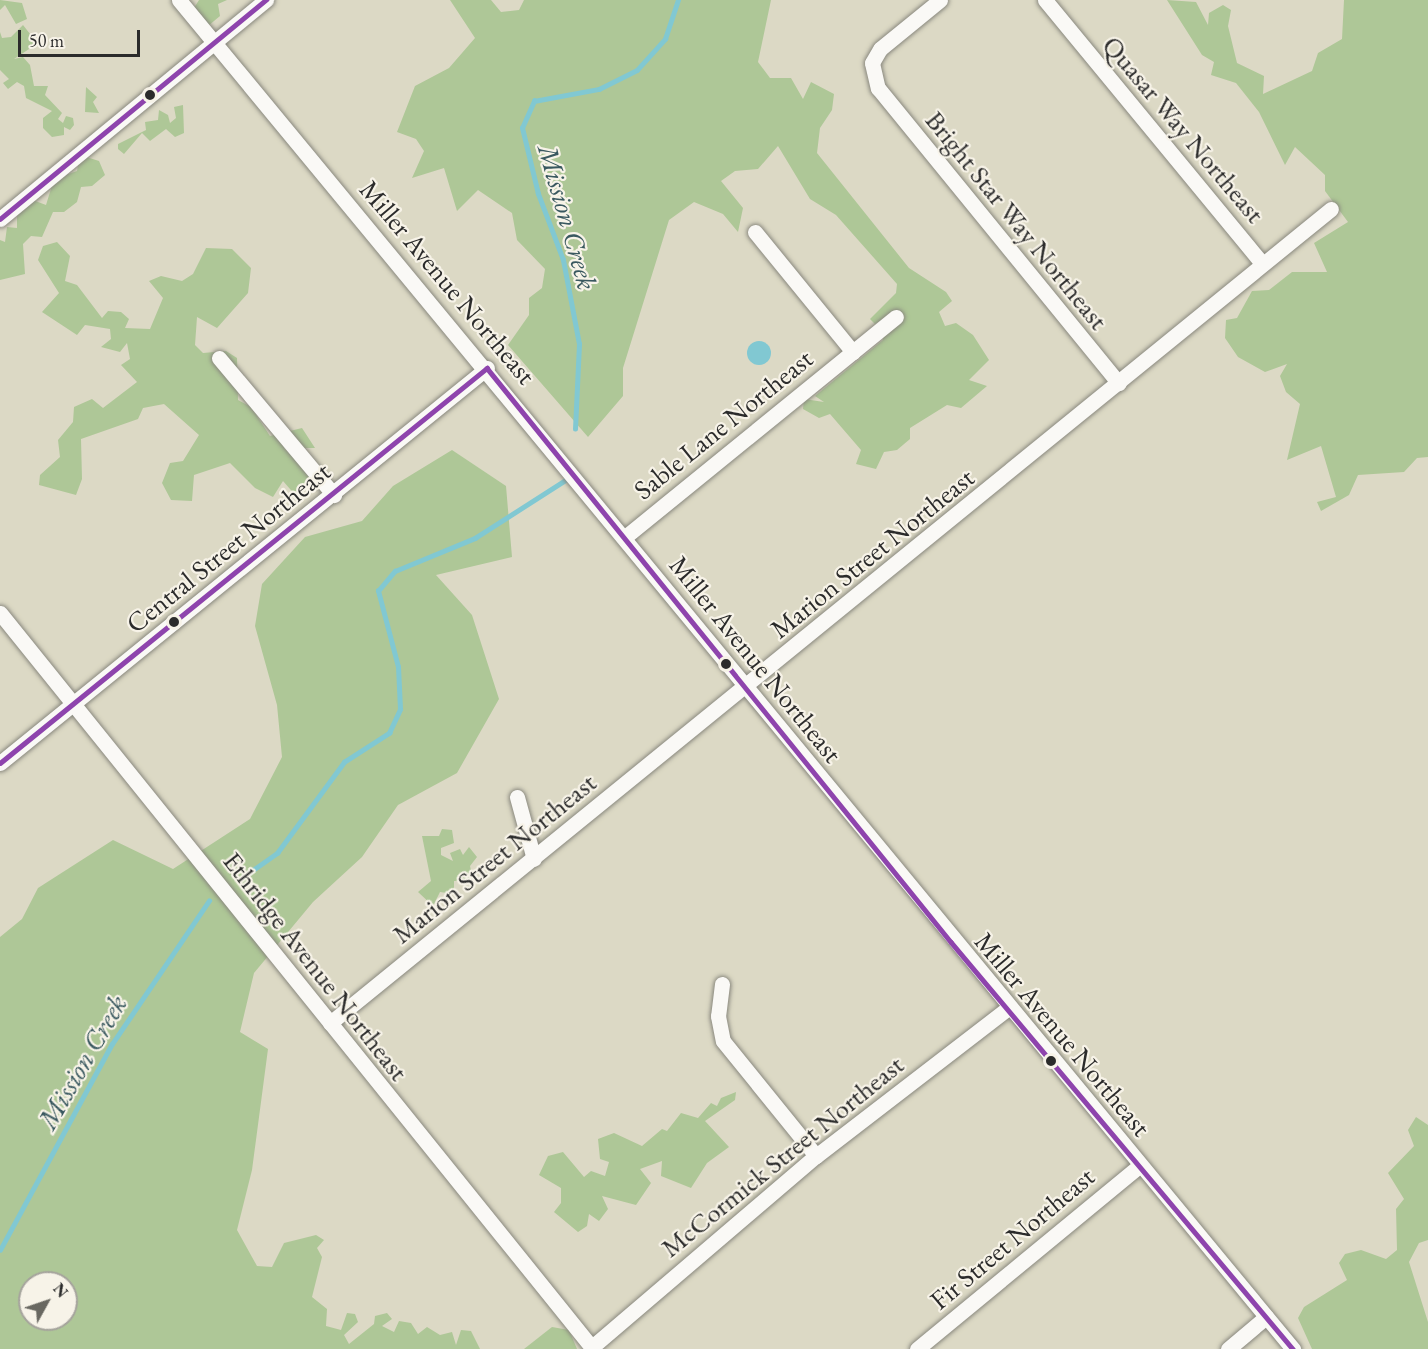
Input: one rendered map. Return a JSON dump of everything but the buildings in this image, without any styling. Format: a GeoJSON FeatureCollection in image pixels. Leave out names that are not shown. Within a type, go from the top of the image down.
{"type":"FeatureCollection","features":[{"type":"Feature","properties":{"kind":"street","name":"Miller Avenue Northeast"},"geometry":{"type":"LineString","coordinates":[[179,0],[487,368],[1008,1008],[1293,1349]]}},
{"type":"Feature","properties":{"kind":"street"},"geometry":{"type":"LineString","coordinates":[[0,219],[266,0]]}},
{"type":"Feature","properties":{"kind":"street","name":"Bright Star Way Northeast"},"geometry":{"type":"LineString","coordinates":[[940,0],[880,49],[872,63],[878,88],[1119,383]]}},
{"type":"Feature","properties":{"kind":"street","name":"Quasar Way Northeast"},"geometry":{"type":"LineString","coordinates":[[1045,0],[1262,263]]}},
{"type":"Feature","properties":{"kind":"street","name":"Marion Street Northeast"},"geometry":{"type":"LineString","coordinates":[[330,1023],[746,689],[1262,263],[1331,209]]}},
{"type":"Feature","properties":{"kind":"street","name":"Sable Lane Northeast"},"geometry":{"type":"LineString","coordinates":[[755,232],[853,352]]}},
{"type":"Feature","properties":{"kind":"street","name":"Sable Lane Northeast"},"geometry":{"type":"LineString","coordinates":[[625,537],[896,317]]}},
{"type":"Feature","properties":{"kind":"street"},"geometry":{"type":"LineString","coordinates":[[219,358],[334,495]]}},
{"type":"Feature","properties":{"kind":"street","name":"Central Street Northeast"},"geometry":{"type":"LineString","coordinates":[[0,763],[334,495],[487,368]]}},
{"type":"Feature","properties":{"kind":"street","name":"Ethridge Avenue Northeast"},"geometry":{"type":"LineString","coordinates":[[0,613],[592,1348]]}},
{"type":"Feature","properties":{"kind":"street"},"geometry":{"type":"LineString","coordinates":[[517,796],[534,859]]}},
{"type":"Feature","properties":{"kind":"street"},"geometry":{"type":"LineString","coordinates":[[722,984],[718,1016],[723,1041],[816,1156]]}},
{"type":"Feature","properties":{"kind":"street","name":"McCormick Street Northeast"},"geometry":{"type":"LineString","coordinates":[[592,1348],[816,1156],[1008,1008]]}},
{"type":"Feature","properties":{"kind":"street","name":"Fir Street Northeast"},"geometry":{"type":"LineString","coordinates":[[917,1349],[1140,1165]]}},
{"type":"Feature","properties":{"kind":"street"},"geometry":{"type":"LineString","coordinates":[[1228,1349],[1266,1317]]}},
{"type":"Feature","properties":{"kind":"green space"},"geometry":{"type":"Polygon","coordinates":[[[0,0],[22,3],[27,19],[16,24],[5,5],[0,10],[0,0]]]}},
{"type":"Feature","properties":{"kind":"green space"},"geometry":{"type":"Polygon","coordinates":[[[199,0],[227,0],[218,4],[220,16],[208,26],[194,8],[199,0]]]}},
{"type":"Feature","properties":{"kind":"green space"},"geometry":{"type":"Polygon","coordinates":[[[450,0],[491,0],[501,12],[519,10],[524,0],[771,0],[758,62],[770,78],[791,78],[803,99],[811,82],[834,94],[832,110],[820,128],[817,153],[909,268],[946,292],[952,301],[939,312],[945,326],[956,323],[973,335],[989,360],[969,380],[987,386],[961,408],[947,405],[910,428],[910,439],[897,450],[884,452],[876,469],[856,464],[861,450],[830,414],[819,418],[803,409],[804,399],[824,402],[815,396],[883,340],[882,331],[905,317],[895,312],[875,324],[870,319],[896,293],[897,284],[836,215],[810,199],[778,146],[758,169],[735,171],[721,181],[743,208],[738,232],[723,214],[694,202],[669,220],[623,368],[623,396],[588,437],[508,345],[529,315],[529,298],[542,288],[545,269],[517,240],[512,213],[478,190],[457,211],[444,168],[412,178],[424,151],[416,139],[397,132],[415,86],[449,68],[475,38],[450,0]]]}},
{"type":"Feature","properties":{"kind":"green space"},"geometry":{"type":"Polygon","coordinates":[[[1167,0],[1196,2],[1208,25],[1209,13],[1223,5],[1231,10],[1228,26],[1237,63],[1264,76],[1263,94],[1312,71],[1318,53],[1342,39],[1344,0],[1428,0],[1428,457],[1417,458],[1404,472],[1358,475],[1349,495],[1321,511],[1317,502],[1336,497],[1321,446],[1287,460],[1300,404],[1286,392],[1280,376],[1287,364],[1265,372],[1238,357],[1225,338],[1226,320],[1237,318],[1252,291],[1269,290],[1292,272],[1327,272],[1314,243],[1348,222],[1325,191],[1325,175],[1295,147],[1285,165],[1259,112],[1236,83],[1211,75],[1214,62],[1202,55],[1167,0]]]}},
{"type":"Feature","properties":{"kind":"green space"},"geometry":{"type":"Polygon","coordinates":[[[23,25],[34,39],[32,47],[14,59],[23,57],[30,65],[34,86],[48,86],[45,95],[62,113],[58,119],[63,123],[66,116],[73,118],[74,125],[70,130],[64,127],[64,135],[52,137],[43,128],[43,118],[52,111],[26,98],[24,86],[17,82],[8,89],[3,83],[9,79],[0,70],[0,32],[2,38],[11,37],[23,25]]]}},
{"type":"Feature","properties":{"kind":"green space"},"geometry":{"type":"Polygon","coordinates":[[[86,87],[97,97],[93,102],[99,113],[85,112],[86,87]]]}},
{"type":"Feature","properties":{"kind":"green space"},"geometry":{"type":"Polygon","coordinates":[[[183,105],[184,133],[175,137],[166,129],[150,141],[142,133],[124,154],[118,149],[118,144],[146,130],[145,122],[158,120],[159,110],[168,115],[170,123],[176,118],[174,107],[183,105]]]}},
{"type":"Feature","properties":{"kind":"green space"},"geometry":{"type":"Polygon","coordinates":[[[80,155],[99,161],[105,175],[92,186],[81,187],[77,202],[64,212],[53,212],[42,237],[31,236],[23,244],[25,274],[0,280],[0,240],[5,242],[7,227],[17,228],[17,212],[30,199],[46,205],[54,179],[77,171],[80,155]]]}},
{"type":"Feature","properties":{"kind":"green space"},"geometry":{"type":"Polygon","coordinates":[[[57,242],[70,256],[65,281],[77,285],[102,318],[108,311],[121,312],[129,319],[125,328],[150,329],[163,298],[149,281],[161,276],[182,281],[193,274],[206,248],[232,249],[251,268],[248,293],[217,328],[197,317],[195,345],[203,353],[226,351],[237,358],[238,400],[251,407],[270,436],[302,428],[315,448],[284,448],[315,478],[297,497],[283,481],[273,497],[255,488],[230,463],[194,475],[192,501],[171,500],[162,483],[170,463],[183,461],[199,435],[164,404],[143,408],[138,419],[81,439],[82,479],[76,495],[39,485],[40,475],[60,457],[58,440],[73,422],[74,407],[92,399],[103,408],[137,382],[121,365],[130,359],[127,343],[120,352],[101,347],[111,339],[110,329],[85,325],[77,335],[42,312],[59,293],[38,260],[43,246],[57,242]]]}},
{"type":"Feature","properties":{"kind":"green space"},"geometry":{"type":"Polygon","coordinates":[[[452,450],[506,486],[512,557],[436,575],[472,615],[499,699],[457,773],[398,805],[362,857],[313,902],[254,973],[240,1032],[268,1049],[252,1170],[237,1230],[257,1266],[272,1267],[284,1243],[316,1235],[324,1240],[317,1248],[322,1257],[312,1297],[327,1309],[326,1326],[341,1330],[347,1313],[355,1314],[358,1322],[344,1335],[349,1344],[374,1324],[375,1316],[387,1313],[392,1319],[382,1326],[394,1332],[399,1321],[411,1323],[418,1334],[427,1327],[440,1335],[452,1332],[456,1345],[461,1330],[471,1331],[480,1349],[0,1349],[0,937],[22,919],[38,888],[113,840],[173,869],[250,819],[282,757],[277,705],[255,626],[262,584],[305,537],[362,521],[393,486],[452,450]]]}},
{"type":"Feature","properties":{"kind":"green space"},"geometry":{"type":"Polygon","coordinates":[[[442,829],[452,830],[454,843],[441,848],[441,855],[453,861],[450,853],[460,849],[463,855],[469,847],[477,857],[470,866],[473,880],[454,881],[454,894],[440,892],[433,906],[418,892],[431,881],[422,836],[439,836],[442,829]]]}},
{"type":"Feature","properties":{"kind":"green space"},"geometry":{"type":"Polygon","coordinates":[[[736,1092],[735,1100],[705,1121],[729,1147],[707,1163],[691,1188],[661,1176],[662,1161],[640,1169],[651,1183],[636,1205],[602,1196],[608,1209],[599,1221],[589,1214],[587,1226],[578,1232],[554,1212],[561,1203],[561,1188],[539,1175],[548,1156],[563,1152],[584,1177],[591,1171],[605,1176],[609,1162],[600,1159],[598,1139],[614,1133],[642,1146],[662,1129],[667,1131],[681,1113],[698,1118],[711,1103],[717,1106],[721,1098],[736,1092]]]}},
{"type":"Feature","properties":{"kind":"green space"},"geometry":{"type":"Polygon","coordinates":[[[1416,1117],[1428,1125],[1428,1240],[1419,1243],[1409,1262],[1428,1322],[1428,1349],[1312,1349],[1298,1318],[1304,1307],[1347,1280],[1339,1263],[1345,1254],[1361,1250],[1386,1259],[1397,1250],[1396,1209],[1404,1199],[1388,1173],[1414,1146],[1408,1130],[1416,1117]]]}},
{"type":"Feature","properties":{"kind":"green space"},"geometry":{"type":"Polygon","coordinates":[[[552,1327],[569,1330],[577,1349],[524,1349],[552,1327]]]}},
{"type":"Feature","properties":{"kind":"water"},"geometry":{"type":"Polygon","coordinates":[[[759,341],[764,342],[770,348],[770,358],[764,364],[759,365],[754,364],[748,358],[747,353],[748,348],[754,342],[759,341]]]}},
{"type":"Feature","properties":{"kind":"waterway","name":"Mission Creek"},"geometry":{"type":"LineString","coordinates":[[575,429],[579,344],[563,260],[538,194],[522,128],[534,101],[599,89],[637,70],[665,39],[678,0]]}},
{"type":"Feature","properties":{"kind":"waterway","name":"Mission Creek"},"geometry":{"type":"LineString","coordinates":[[243,877],[277,853],[344,762],[389,733],[400,709],[398,667],[378,591],[395,571],[475,538],[567,479]]}},
{"type":"Feature","properties":{"kind":"waterway","name":"Mission Creek"},"geometry":{"type":"LineString","coordinates":[[0,1250],[112,1044],[209,901]]}},
{"type":"Feature","properties":{"kind":"transit line"},"geometry":{"type":"LineString","coordinates":[[0,219],[266,0]]}},
{"type":"Feature","properties":{"kind":"transit line"},"geometry":{"type":"LineString","coordinates":[[0,763],[487,368],[951,942],[1293,1349]]}}]}
